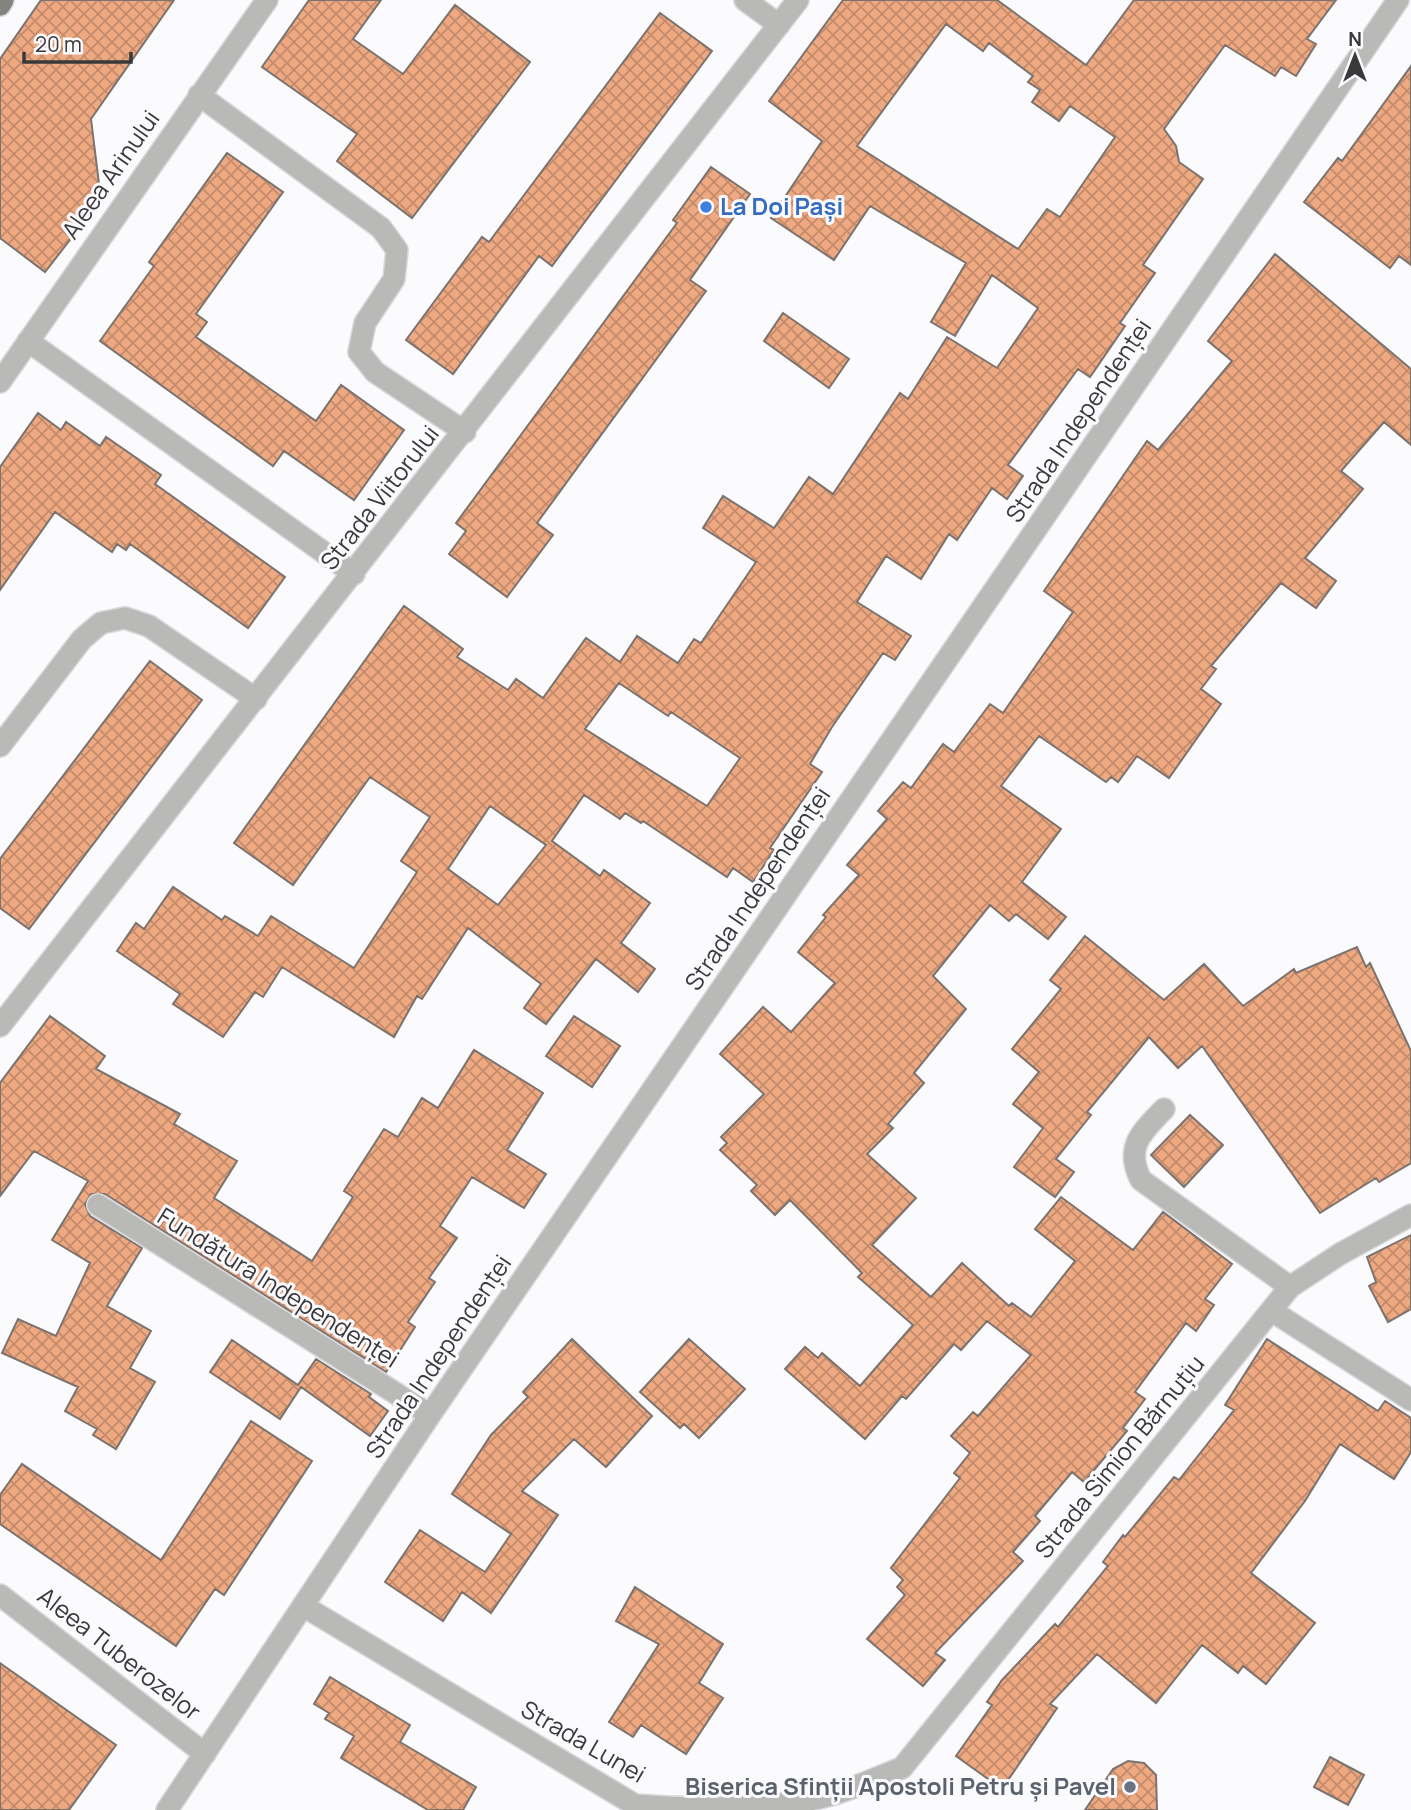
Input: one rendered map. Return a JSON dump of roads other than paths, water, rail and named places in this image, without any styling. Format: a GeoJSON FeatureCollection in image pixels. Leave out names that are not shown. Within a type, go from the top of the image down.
{"type":"FeatureCollection","features":[{"type":"Feature","properties":{"kind":"main road"},"geometry":{"type":"LineString","coordinates":[[0,5],[3,0]]}},
{"type":"Feature","properties":{"kind":"street","name":"Aleea Arinului"},"geometry":{"type":"LineString","coordinates":[[0,382],[267,0]]}},
{"type":"Feature","properties":{"kind":"street"},"geometry":{"type":"LineString","coordinates":[[745,0],[779,25]]}},
{"type":"Feature","properties":{"kind":"street","name":"Strada Viitorului"},"geometry":{"type":"LineString","coordinates":[[0,1026],[465,432],[798,0]]}},
{"type":"Feature","properties":{"kind":"street","name":"Strada Independenței"},"geometry":{"type":"LineString","coordinates":[[167,1810],[305,1607],[430,1415],[1398,0]]}},
{"type":"Feature","properties":{"kind":"street"},"geometry":{"type":"LineString","coordinates":[[199,94],[381,228],[397,250],[394,279],[365,323],[359,352],[375,372],[465,432]]}},
{"type":"Feature","properties":{"kind":"street"},"geometry":{"type":"LineString","coordinates":[[28,341],[354,574]]}},
{"type":"Feature","properties":{"kind":"street"},"geometry":{"type":"LineString","coordinates":[[0,746],[82,639],[101,623],[125,618],[149,626],[256,699]]}},
{"type":"Feature","properties":{"kind":"street"},"geometry":{"type":"LineString","coordinates":[[1164,1109],[1139,1134],[1133,1165],[1141,1180],[1290,1287]]}},
{"type":"Feature","properties":{"kind":"street","name":"Fundătura Independenței"},"geometry":{"type":"LineString","coordinates":[[98,1205],[430,1415]]}},
{"type":"Feature","properties":{"kind":"street","name":"Strada Simion Bărnuțiu"},"geometry":{"type":"LineString","coordinates":[[902,1768],[1290,1287],[1340,1254],[1411,1215]]}},
{"type":"Feature","properties":{"kind":"street"},"geometry":{"type":"LineString","coordinates":[[1272,1311],[1411,1400]]}},
{"type":"Feature","properties":{"kind":"street","name":"Aleea Tuberozelor"},"geometry":{"type":"LineString","coordinates":[[0,1595],[205,1754]]}},
{"type":"Feature","properties":{"kind":"street","name":"Strada Lunei"},"geometry":{"type":"LineString","coordinates":[[305,1607],[634,1808],[681,1810],[764,1805],[828,1796],[902,1768]]}},
{"type":"Feature","properties":{"kind":"place","name":"La Doi Pași"},"geometry":{"type":"Point","coordinates":[706,207]}},
{"type":"Feature","properties":{"kind":"place","name":"Biserica Sfinții Apostoli Petru și Pavel"},"geometry":{"type":"Point","coordinates":[1130,1787]}}]}
